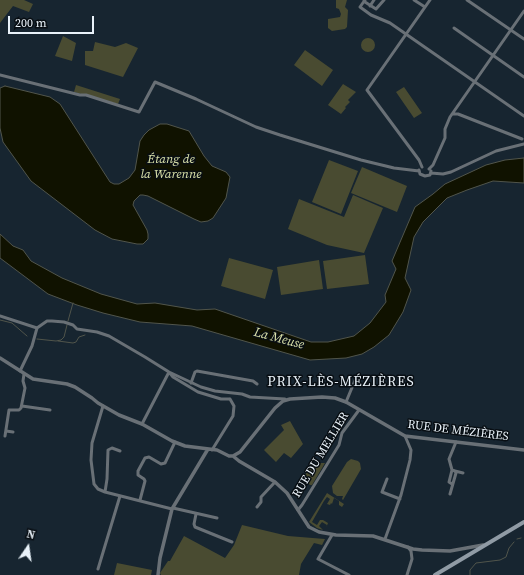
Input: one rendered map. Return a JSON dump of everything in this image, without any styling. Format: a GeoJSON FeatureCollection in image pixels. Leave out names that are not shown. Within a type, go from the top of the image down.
{"type":"FeatureCollection","features":[{"type":"Feature","properties":{"kind":"main road"},"geometry":{"type":"LineString","coordinates":[[435,575],[486,544],[523,524]]}},
{"type":"Feature","properties":{"kind":"street"},"geometry":{"type":"LineString","coordinates":[[376,9],[364,2],[365,0],[360,7],[390,23],[524,116]]}},
{"type":"Feature","properties":{"kind":"street"},"geometry":{"type":"LineString","coordinates":[[370,6],[374,0]]}},
{"type":"Feature","properties":{"kind":"street"},"geometry":{"type":"LineString","coordinates":[[374,15],[376,9],[384,0]]}},
{"type":"Feature","properties":{"kind":"street"},"geometry":{"type":"LineString","coordinates":[[414,0],[425,7]]}},
{"type":"Feature","properties":{"kind":"street"},"geometry":{"type":"LineString","coordinates":[[430,0],[367,90],[422,167],[429,169],[431,173]]}},
{"type":"Feature","properties":{"kind":"street"},"geometry":{"type":"LineString","coordinates":[[467,0],[524,39]]}},
{"type":"Feature","properties":{"kind":"street"},"geometry":{"type":"LineString","coordinates":[[429,169],[433,165],[444,138],[445,129],[450,117],[524,11]]}},
{"type":"Feature","properties":{"kind":"street"},"geometry":{"type":"LineString","coordinates":[[454,28],[524,77]]}},
{"type":"Feature","properties":{"kind":"street"},"geometry":{"type":"LineString","coordinates":[[0,75],[80,95],[86,94],[138,112],[155,82],[256,127],[290,139],[361,160],[394,168],[419,171],[420,174],[425,176],[428,176],[431,173],[443,174],[451,172],[496,151],[519,144],[524,144]]}},
{"type":"Feature","properties":{"kind":"street"},"geometry":{"type":"LineString","coordinates":[[452,114],[458,114],[523,138],[519,144]]}},
{"type":"Feature","properties":{"kind":"street"},"geometry":{"type":"LineString","coordinates":[[419,171],[422,167]]}},
{"type":"Feature","properties":{"kind":"street"},"geometry":{"type":"LineString","coordinates":[[0,316],[37,328]]}},
{"type":"Feature","properties":{"kind":"street"},"geometry":{"type":"LineString","coordinates":[[20,371],[32,346],[37,328],[47,322],[64,322],[73,325],[77,329],[97,332],[109,336],[146,356],[169,372],[191,383],[231,393],[268,399],[287,399]]}},
{"type":"Feature","properties":{"kind":"street"},"geometry":{"type":"LineString","coordinates":[[0,358],[24,374],[40,380],[71,386],[92,398],[98,404],[119,415],[142,424],[175,442],[185,446],[217,450],[229,456],[233,456],[275,482],[287,493],[309,527],[319,532],[332,535],[365,535],[422,550],[450,551],[486,544]]}},
{"type":"Feature","properties":{"kind":"street"},"geometry":{"type":"LineString","coordinates":[[191,383],[195,372],[197,371],[253,381],[257,384]]}},
{"type":"Feature","properties":{"kind":"street"},"geometry":{"type":"LineString","coordinates":[[169,372],[173,377],[198,392],[221,399],[230,399]]}},
{"type":"Feature","properties":{"kind":"street"},"geometry":{"type":"LineString","coordinates":[[142,424],[169,372]]}},
{"type":"Feature","properties":{"kind":"street"},"geometry":{"type":"LineString","coordinates":[[5,436],[9,410],[19,410],[22,406],[25,388],[23,381],[24,374]]}},
{"type":"Feature","properties":{"kind":"street"},"geometry":{"type":"LineString","coordinates":[[346,402],[356,378]]}},
{"type":"Feature","properties":{"kind":"street"},"geometry":{"type":"LineString","coordinates":[[158,575],[160,558],[172,508],[201,460],[210,450],[230,421],[234,409],[230,399],[231,393]]}},
{"type":"Feature","properties":{"kind":"street","name":"RUE DE MÉZIÈRES"},"geometry":{"type":"LineString","coordinates":[[278,404],[287,399],[329,397],[346,402],[405,436],[524,450]]}},
{"type":"Feature","properties":{"kind":"street"},"geometry":{"type":"LineString","coordinates":[[268,399],[278,404]]}},
{"type":"Feature","properties":{"kind":"street"},"geometry":{"type":"LineString","coordinates":[[274,399],[278,404]]}},
{"type":"Feature","properties":{"kind":"street"},"geometry":{"type":"LineString","coordinates":[[233,456],[240,452],[278,404]]}},
{"type":"Feature","properties":{"kind":"street"},"geometry":{"type":"LineString","coordinates":[[22,406],[50,410]]}},
{"type":"Feature","properties":{"kind":"street"},"geometry":{"type":"LineString","coordinates":[[103,406],[92,443],[91,460],[94,484],[98,489],[120,496],[217,518]]}},
{"type":"Feature","properties":{"kind":"street","name":"RUE DU MELLIER"},"geometry":{"type":"LineString","coordinates":[[298,510],[339,445],[342,433],[359,410]]}},
{"type":"Feature","properties":{"kind":"street"},"geometry":{"type":"LineString","coordinates":[[6,431],[13,432]]}},
{"type":"Feature","properties":{"kind":"street"},"geometry":{"type":"LineString","coordinates":[[385,540],[407,478],[411,450],[405,436]]}},
{"type":"Feature","properties":{"kind":"street"},"geometry":{"type":"LineString","coordinates":[[140,500],[145,482],[144,479],[138,475],[138,472],[145,458],[149,457],[161,464],[164,463],[175,442]]}},
{"type":"Feature","properties":{"kind":"street"},"geometry":{"type":"LineString","coordinates":[[450,494],[456,473],[453,471],[449,457],[456,442]]}},
{"type":"Feature","properties":{"kind":"street"},"geometry":{"type":"LineString","coordinates":[[105,492],[108,450],[112,448],[120,451]]}},
{"type":"Feature","properties":{"kind":"street"},"geometry":{"type":"LineString","coordinates":[[201,460],[202,449]]}},
{"type":"Feature","properties":{"kind":"street"},"geometry":{"type":"LineString","coordinates":[[453,471],[463,473]]}},
{"type":"Feature","properties":{"kind":"street"},"geometry":{"type":"LineString","coordinates":[[387,479],[382,492],[400,499]]}},
{"type":"Feature","properties":{"kind":"street"},"geometry":{"type":"LineString","coordinates":[[257,507],[261,497],[275,482]]}},
{"type":"Feature","properties":{"kind":"street"},"geometry":{"type":"LineString","coordinates":[[98,569],[120,496]]}},
{"type":"Feature","properties":{"kind":"street"},"geometry":{"type":"LineString","coordinates":[[196,514],[195,527],[232,542]]}},
{"type":"Feature","properties":{"kind":"street"},"geometry":{"type":"LineString","coordinates":[[332,535],[318,559],[350,575]]}},
{"type":"Feature","properties":{"kind":"street"},"geometry":{"type":"LineString","coordinates":[[407,575],[412,559],[411,551],[408,547]]}},
{"type":"Feature","properties":{"kind":"green space"},"geometry":{"type":"Polygon","coordinates":[[[0,0],[24,0],[33,4],[29,12],[13,6],[0,23],[0,0]]]}},
{"type":"Feature","properties":{"kind":"green space"},"geometry":{"type":"Polygon","coordinates":[[[336,0],[347,0],[345,7],[348,10],[347,27],[345,29],[332,31],[328,28],[328,19],[340,17],[341,14],[339,9],[336,8],[336,0]]]}},
{"type":"Feature","properties":{"kind":"green space"},"geometry":{"type":"Polygon","coordinates":[[[63,36],[76,43],[72,61],[55,56],[63,36]]]}},
{"type":"Feature","properties":{"kind":"green space"},"geometry":{"type":"Polygon","coordinates":[[[368,38],[373,40],[375,45],[373,50],[368,52],[363,50],[361,45],[363,40],[368,38]]]}},
{"type":"Feature","properties":{"kind":"green space"},"geometry":{"type":"Polygon","coordinates":[[[95,42],[115,47],[126,43],[138,48],[123,77],[85,65],[85,51],[93,51],[95,42]]]}},
{"type":"Feature","properties":{"kind":"green space"},"geometry":{"type":"Polygon","coordinates":[[[305,50],[333,70],[322,86],[294,65],[305,50]]]}},
{"type":"Feature","properties":{"kind":"green space"},"geometry":{"type":"Polygon","coordinates":[[[343,84],[356,92],[348,100],[350,102],[341,114],[328,105],[343,84]]]}},
{"type":"Feature","properties":{"kind":"green space"},"geometry":{"type":"Polygon","coordinates":[[[76,85],[120,99],[118,104],[74,92],[76,85]]]}},
{"type":"Feature","properties":{"kind":"green space"},"geometry":{"type":"Polygon","coordinates":[[[404,87],[422,113],[414,118],[396,92],[404,87]]]}},
{"type":"Feature","properties":{"kind":"green space"},"geometry":{"type":"Polygon","coordinates":[[[329,160],[358,171],[341,214],[312,202],[329,160]]]}},
{"type":"Feature","properties":{"kind":"green space"},"geometry":{"type":"Polygon","coordinates":[[[362,167],[407,186],[397,212],[351,193],[362,167]]]}},
{"type":"Feature","properties":{"kind":"green space"},"geometry":{"type":"Polygon","coordinates":[[[353,195],[383,208],[364,253],[327,245],[288,229],[299,199],[344,217],[353,195]]]}},
{"type":"Feature","properties":{"kind":"green space"},"geometry":{"type":"Polygon","coordinates":[[[365,255],[369,284],[327,289],[323,261],[365,255]]]}},
{"type":"Feature","properties":{"kind":"green space"},"geometry":{"type":"Polygon","coordinates":[[[229,258],[273,270],[265,299],[221,286],[229,258]]]}},
{"type":"Feature","properties":{"kind":"green space"},"geometry":{"type":"Polygon","coordinates":[[[319,260],[323,289],[281,295],[277,267],[319,260]]]}},
{"type":"Feature","properties":{"kind":"green space"},"geometry":{"type":"Polygon","coordinates":[[[290,421],[303,444],[291,458],[284,453],[276,462],[264,450],[284,430],[281,425],[290,421]]]}},
{"type":"Feature","properties":{"kind":"green space"},"geometry":{"type":"Polygon","coordinates":[[[351,459],[360,463],[361,469],[343,500],[343,496],[337,496],[333,493],[332,486],[347,462],[351,459]]]}},
{"type":"Feature","properties":{"kind":"green space"},"geometry":{"type":"Polygon","coordinates":[[[325,463],[312,485],[310,485],[306,481],[307,477],[305,475],[312,465],[314,466],[325,463]]]}},
{"type":"Feature","properties":{"kind":"green space"},"geometry":{"type":"Polygon","coordinates":[[[327,493],[344,504],[342,507],[339,505],[339,501],[334,498],[332,504],[327,504],[330,499],[327,497],[312,522],[317,525],[320,520],[323,520],[328,523],[326,528],[327,525],[322,522],[319,526],[323,530],[317,528],[309,522],[327,493]]]}},
{"type":"Feature","properties":{"kind":"green space"},"geometry":{"type":"Polygon","coordinates":[[[242,525],[288,536],[325,539],[322,545],[314,543],[301,564],[299,575],[161,575],[160,573],[168,561],[170,561],[184,536],[225,558],[234,545],[242,525]]]}},
{"type":"Feature","properties":{"kind":"green space"},"geometry":{"type":"Polygon","coordinates":[[[117,563],[152,570],[151,575],[114,575],[117,563]]]}},
{"type":"Feature","properties":{"kind":"water","name":"Étang de la Warenne"},"geometry":{"type":"Polygon","coordinates":[[[5,86],[50,97],[60,104],[110,182],[114,184],[119,184],[129,178],[135,170],[140,141],[149,130],[160,124],[167,124],[189,131],[212,166],[226,172],[230,177],[226,198],[213,218],[208,221],[201,222],[148,196],[140,195],[134,201],[133,205],[147,230],[148,239],[143,244],[137,244],[112,239],[95,230],[31,181],[3,142],[0,128],[0,88],[5,86]]]}},
{"type":"Feature","properties":{"kind":"water","name":"La Meuse"},"geometry":{"type":"Polygon","coordinates":[[[524,158],[524,183],[493,181],[467,190],[447,198],[423,222],[414,237],[405,278],[411,290],[403,312],[389,335],[362,354],[346,358],[310,360],[192,326],[140,322],[103,313],[48,294],[0,258],[0,234],[13,246],[23,250],[31,261],[62,278],[101,294],[137,304],[155,303],[197,310],[215,309],[311,342],[328,342],[354,336],[370,323],[386,302],[385,295],[396,269],[392,261],[415,207],[445,184],[486,165],[505,160],[524,158]]]}},
{"type":"Feature","properties":{"kind":"waterway"},"geometry":{"type":"LineString","coordinates":[[68,321],[73,303]]}},
{"type":"Feature","properties":{"kind":"waterway"},"geometry":{"type":"LineString","coordinates":[[0,320],[12,323],[27,336]]}},
{"type":"Feature","properties":{"kind":"waterway"},"geometry":{"type":"LineString","coordinates":[[37,339],[56,341],[61,340],[64,337],[67,325]]}},
{"type":"Feature","properties":{"kind":"waterway"},"geometry":{"type":"LineString","coordinates":[[58,341],[73,343],[76,342],[79,337],[85,335]]}},
{"type":"Feature","properties":{"kind":"waterway"},"geometry":{"type":"LineString","coordinates":[[517,539],[521,538]]}},
{"type":"Feature","properties":{"kind":"waterway"},"geometry":{"type":"LineString","coordinates":[[470,575],[470,570],[476,563],[500,560],[506,557],[509,548],[514,542]]}},
{"type":"Feature","properties":{"kind":"district","name":"PRIX-LÈS-MÉZIÈRES"},"geometry":{"type":"Point","coordinates":[341,382]}}]}
